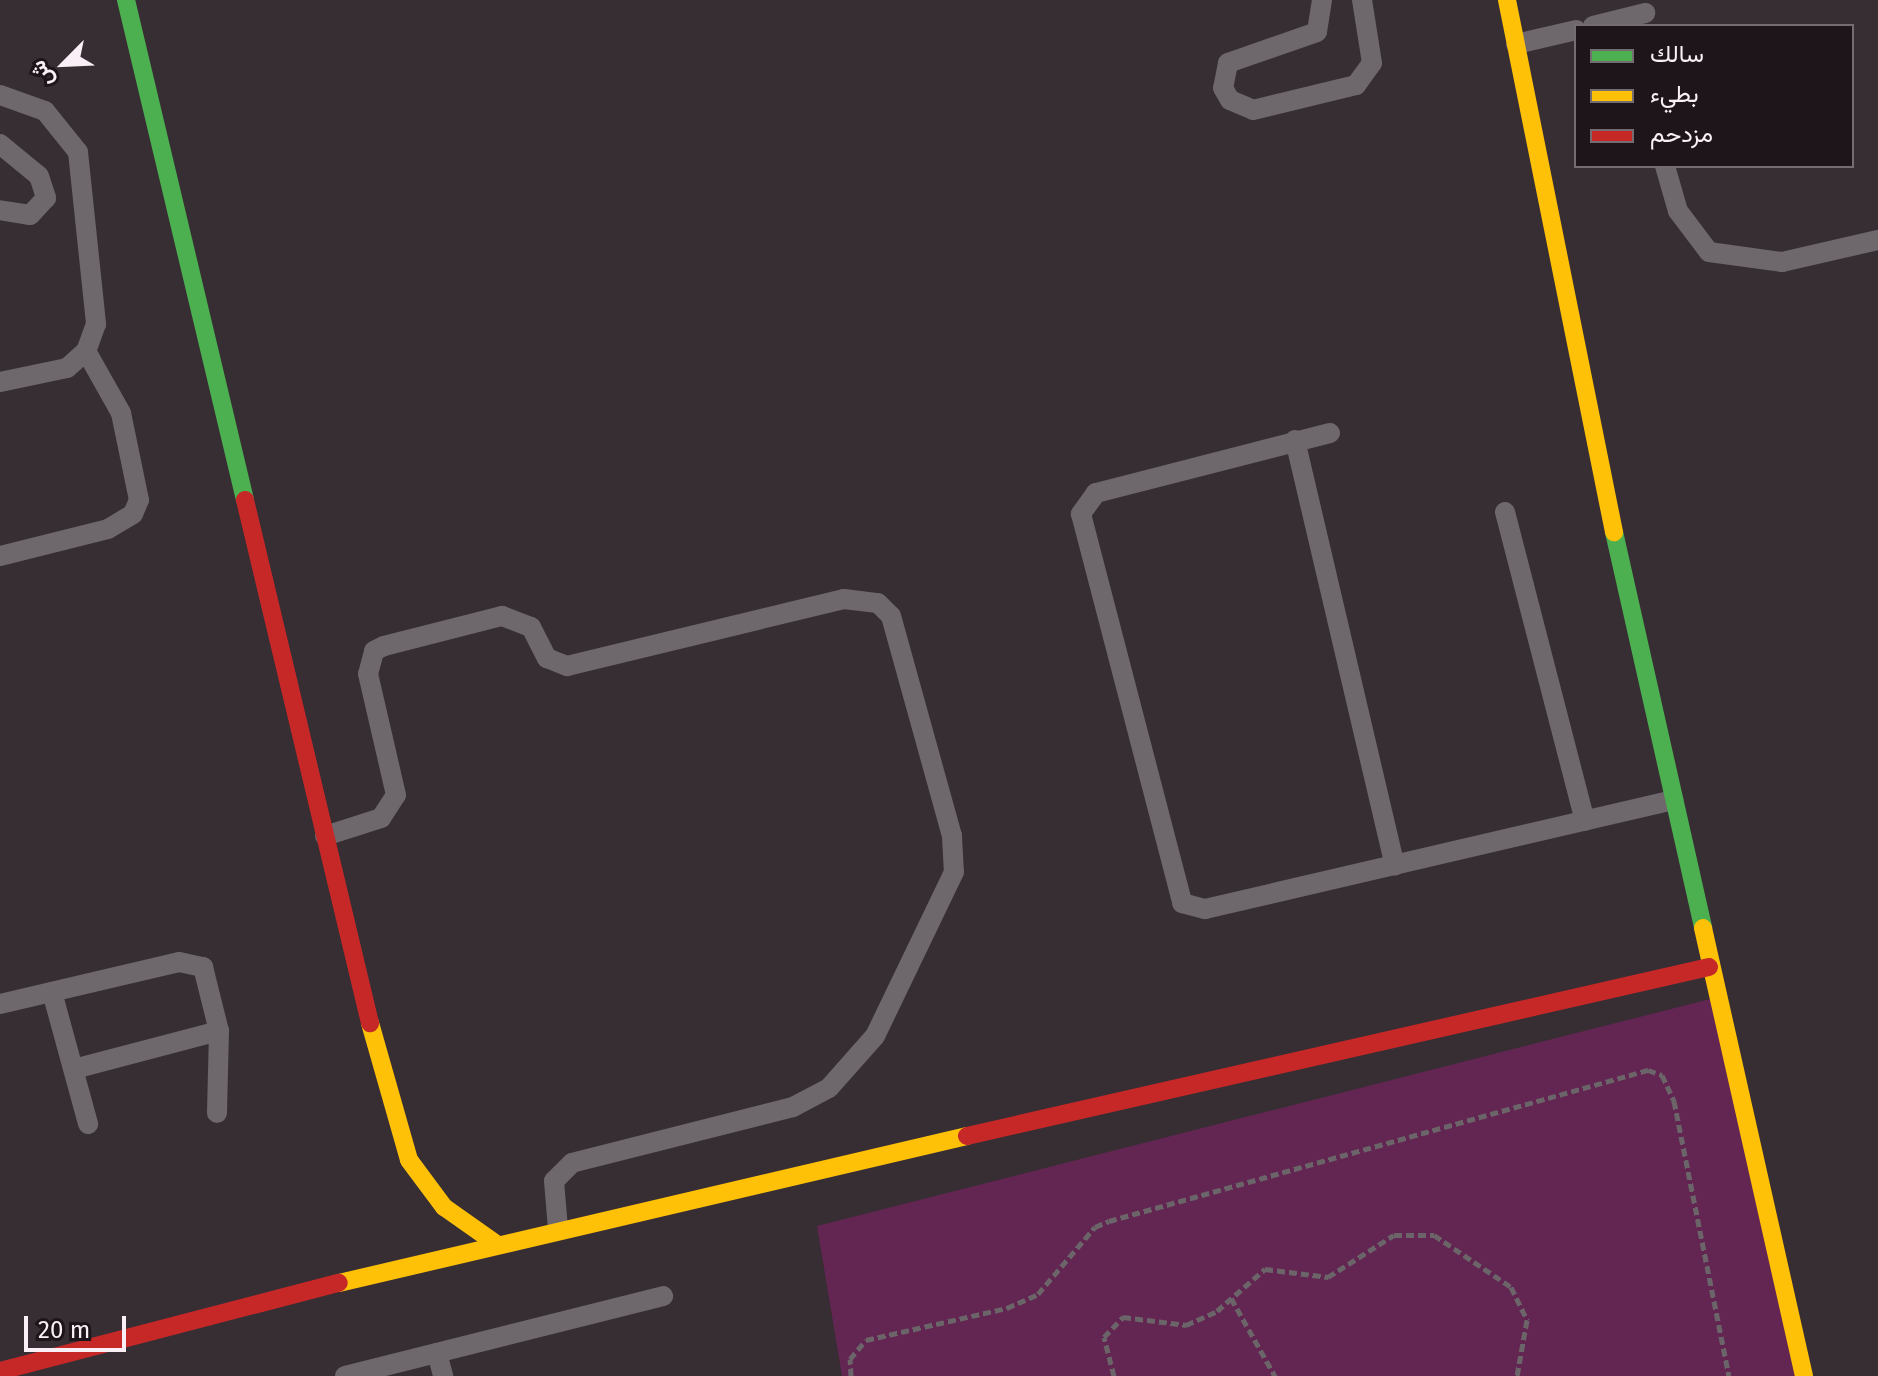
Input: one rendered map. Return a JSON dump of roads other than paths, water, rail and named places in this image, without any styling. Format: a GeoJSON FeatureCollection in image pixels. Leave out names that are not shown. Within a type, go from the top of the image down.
{"type":"FeatureCollection","features":[{"type":"Feature","properties":{"kind":"street"},"geometry":{"type":"LineString","coordinates":[[126,0],[325,836],[409,1160],[444,1207],[495,1243]]}},
{"type":"Feature","properties":{"kind":"street"},"geometry":{"type":"LineString","coordinates":[[1507,0],[1709,967],[1804,1376]]}},
{"type":"Feature","properties":{"kind":"street"},"geometry":{"type":"LineString","coordinates":[[0,1371],[495,1243],[1709,967]]}},
{"type":"Feature","properties":{"kind":"lane"},"geometry":{"type":"LineString","coordinates":[[1322,0],[1325,16],[1317,32],[1228,63],[1223,88],[1230,100],[1253,110],[1356,85],[1372,63],[1362,0]]}},
{"type":"Feature","properties":{"kind":"lane"},"geometry":{"type":"LineString","coordinates":[[1601,24],[1645,13]]}},
{"type":"Feature","properties":{"kind":"lane"},"geometry":{"type":"LineString","coordinates":[[1516,44],[1574,30]]}},
{"type":"Feature","properties":{"kind":"lane"},"geometry":{"type":"LineString","coordinates":[[0,95],[45,111],[78,152],[86,177],[96,324],[86,351],[67,368],[5,375]]}},
{"type":"Feature","properties":{"kind":"lane"},"geometry":{"type":"LineString","coordinates":[[0,144],[39,176],[46,198],[30,215],[0,210]]}},
{"type":"Feature","properties":{"kind":"lane"},"geometry":{"type":"LineString","coordinates":[[1666,168],[1678,211],[1709,252],[1782,262],[1878,240]]}},
{"type":"Feature","properties":{"kind":"lane"},"geometry":{"type":"LineString","coordinates":[[0,556],[108,529],[133,514],[139,500],[121,413],[86,351]]}},
{"type":"Feature","properties":{"kind":"lane"},"geometry":{"type":"LineString","coordinates":[[1330,433],[1096,493],[1081,514],[1080,532],[1182,903],[1205,909],[1674,800]]}},
{"type":"Feature","properties":{"kind":"lane"},"geometry":{"type":"LineString","coordinates":[[1295,440],[1395,865]]}},
{"type":"Feature","properties":{"kind":"lane"},"geometry":{"type":"LineString","coordinates":[[1505,512],[1585,821]]}},
{"type":"Feature","properties":{"kind":"lane"},"geometry":{"type":"LineString","coordinates":[[325,836],[381,818],[396,795],[368,674],[374,651],[384,646],[502,616],[531,627],[547,658],[567,666],[844,599],[862,597],[891,616],[952,836],[954,872],[875,1036],[829,1088],[793,1107],[572,1163],[554,1181],[558,1229]]}},
{"type":"Feature","properties":{"kind":"lane"},"geometry":{"type":"LineString","coordinates":[[0,1004],[191,961],[210,978],[219,1031],[217,1113]]}},
{"type":"Feature","properties":{"kind":"lane"},"geometry":{"type":"LineString","coordinates":[[52,992],[88,1124]]}},
{"type":"Feature","properties":{"kind":"lane"},"geometry":{"type":"LineString","coordinates":[[74,1069],[219,1031]]}},
{"type":"Feature","properties":{"kind":"lane"},"geometry":{"type":"LineString","coordinates":[[345,1376],[663,1296]]}},
{"type":"Feature","properties":{"kind":"lane"},"geometry":{"type":"LineString","coordinates":[[437,1353],[443,1376]]}}]}
